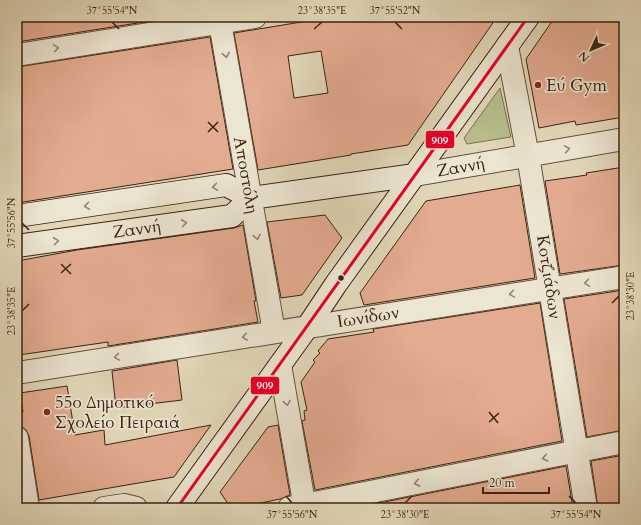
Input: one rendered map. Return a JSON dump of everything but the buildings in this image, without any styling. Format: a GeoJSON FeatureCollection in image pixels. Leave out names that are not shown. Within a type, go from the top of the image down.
{"type":"FeatureCollection","features":[{"type":"Feature","properties":{"kind":"street"},"geometry":{"type":"LineString","coordinates":[[17,54],[220,20],[255,17]]}},
{"type":"Feature","properties":{"kind":"street"},"geometry":{"type":"LineString","coordinates":[[177,508],[528,17]]}},
{"type":"Feature","properties":{"kind":"street","name":"Αποστόλη"},"geometry":{"type":"LineString","coordinates":[[220,20],[274,332]]}},
{"type":"Feature","properties":{"kind":"street","name":"Κοτζιάδων"},"geometry":{"type":"LineString","coordinates":[[507,46],[528,156],[586,508]]}},
{"type":"Feature","properties":{"kind":"street","name":"Ζαννή"},"geometry":{"type":"LineString","coordinates":[[17,216],[226,185],[251,198],[415,175],[624,139]]}},
{"type":"Feature","properties":{"kind":"street","name":"Ζαννή"},"geometry":{"type":"LineString","coordinates":[[17,246],[232,216],[251,198]]}},
{"type":"Feature","properties":{"kind":"street","name":"Ιωνίδων"},"geometry":{"type":"LineString","coordinates":[[17,373],[624,277]]}},
{"type":"Feature","properties":{"kind":"street"},"geometry":{"type":"LineString","coordinates":[[280,364],[299,507],[624,442]]}},
{"type":"Feature","properties":{"kind":"street"},"geometry":{"type":"LineString","coordinates":[[17,438],[28,508]]}},
{"type":"Feature","properties":{"kind":"street"},"geometry":{"type":"LineString","coordinates":[[104,508],[124,505],[136,508]]}},
{"type":"Feature","properties":{"kind":"green space"},"geometry":{"type":"Polygon","coordinates":[[[500,88],[511,137],[467,144],[464,138],[500,88]]]}},
{"type":"Feature","properties":{"kind":"transit line","name":"909"},"geometry":{"type":"LineString","coordinates":[[177,508],[528,17]]}},
{"type":"Feature","properties":{"kind":"place","name":"Εύ Gym"},"geometry":{"type":"Point","coordinates":[538,85]}},
{"type":"Feature","properties":{"kind":"place","name":"55ο Δημοτικό Σχολείο Πειραιά"},"geometry":{"type":"Point","coordinates":[47,412]}}]}
